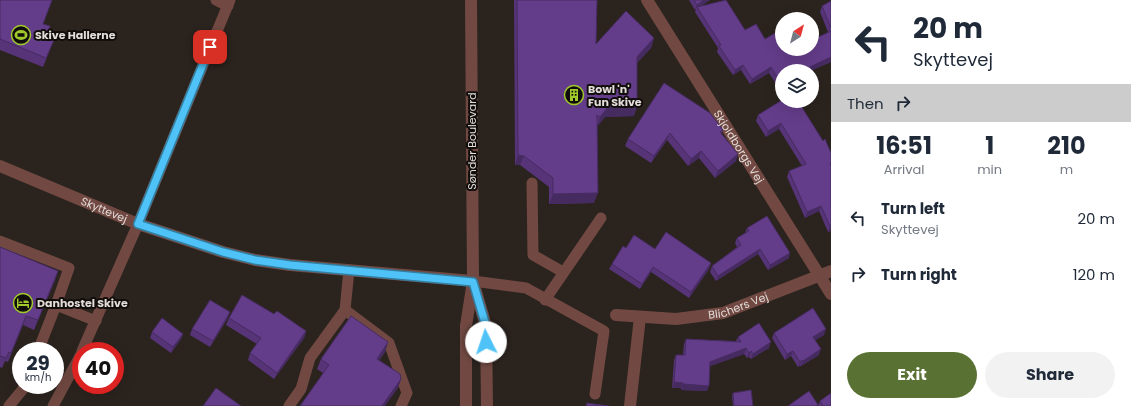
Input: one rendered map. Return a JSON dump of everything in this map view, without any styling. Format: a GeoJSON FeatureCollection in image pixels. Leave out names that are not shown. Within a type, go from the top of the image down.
{"type":"FeatureCollection","features":[{"type":"Feature","properties":{"kind":"street","name":"Sønder Boulevard"},"geometry":{"type":"LineString","coordinates":[[466,406],[466,326],[473,282],[471,0]]}},
{"type":"Feature","properties":{"kind":"street","name":"Skjoldborgs Vej"},"geometry":{"type":"LineString","coordinates":[[647,0],[831,294]]}},
{"type":"Feature","properties":{"kind":"street","name":"Skyttevej"},"geometry":{"type":"LineString","coordinates":[[0,166],[138,224],[223,252],[255,260],[290,265],[473,282]]}},
{"type":"Feature","properties":{"kind":"street","name":"Blichers Vej"},"geometry":{"type":"LineString","coordinates":[[616,315],[676,319],[723,313],[831,271]]}},
{"type":"Feature","properties":{"kind":"street","name":"Sønder Boulevard"},"geometry":{"type":"LineString","coordinates":[[473,282],[486,326],[487,406]]}},
{"type":"Feature","properties":{"kind":"street"},"geometry":{"type":"LineString","coordinates":[[630,406],[640,317]]}},
{"type":"Feature","properties":{"kind":"lane"},"geometry":{"type":"LineString","coordinates":[[87,342],[138,224],[229,3],[216,0]]}},
{"type":"Feature","properties":{"kind":"lane"},"geometry":{"type":"LineString","coordinates":[[532,183],[533,255],[564,272]]}},
{"type":"Feature","properties":{"kind":"lane"},"geometry":{"type":"LineString","coordinates":[[545,300],[601,218]]}},
{"type":"Feature","properties":{"kind":"lane"},"geometry":{"type":"LineString","coordinates":[[0,241],[69,268],[42,342]]}},
{"type":"Feature","properties":{"kind":"lane"},"geometry":{"type":"LineString","coordinates":[[289,406],[301,389],[310,358],[346,310],[349,270]]}},
{"type":"Feature","properties":{"kind":"lane"},"geometry":{"type":"LineString","coordinates":[[473,282],[526,288],[545,300],[604,331],[595,394]]}},
{"type":"Feature","properties":{"kind":"lane"},"geometry":{"type":"LineString","coordinates":[[56,305],[96,321]]}},
{"type":"Feature","properties":{"kind":"lane"},"geometry":{"type":"LineString","coordinates":[[346,310],[389,343],[407,393],[401,406]]}},
{"type":"Feature","properties":{"kind":"lane"},"geometry":{"type":"LineString","coordinates":[[53,406],[72,371]]}},
{"type":"Feature","properties":{"kind":"lane"},"geometry":{"type":"LineString","coordinates":[[9,406],[19,394]]}},
{"type":"Feature","properties":{"kind":"building","name":"Skive Hallerne"},"geometry":{"type":"Polygon","coordinates":[[[0,0],[52,0],[43,24],[50,26],[46,37],[54,40],[46,58],[0,39],[0,0]]]}},
{"type":"Feature","properties":{"kind":"building","name":"Bowl 'n' Fun Skive"},"geometry":{"type":"Polygon","coordinates":[[[517,0],[597,0],[596,44],[626,11],[654,38],[637,57],[637,107],[608,107],[600,117],[597,115],[598,193],[553,194],[553,178],[524,156],[518,155],[517,0]]]}},
{"type":"Feature","properties":{"kind":"building"},"geometry":{"type":"Polygon","coordinates":[[[694,0],[704,0],[697,5],[694,0]]]}},
{"type":"Feature","properties":{"kind":"building"},"geometry":{"type":"Polygon","coordinates":[[[726,0],[745,30],[756,24],[765,39],[775,33],[775,56],[819,56],[819,37],[831,31],[831,57],[816,64],[775,64],[775,74],[771,67],[752,79],[743,65],[735,70],[719,46],[721,45],[697,7],[726,0]]]}},
{"type":"Feature","properties":{"kind":"building"},"geometry":{"type":"Polygon","coordinates":[[[831,1],[831,28],[822,6],[831,1]]]}},
{"type":"Feature","properties":{"kind":"building"},"geometry":{"type":"Polygon","coordinates":[[[664,83],[710,113],[723,130],[720,132],[738,154],[718,171],[701,151],[691,159],[670,133],[654,156],[628,139],[664,83]]]}},
{"type":"Feature","properties":{"kind":"building"},"geometry":{"type":"Polygon","coordinates":[[[775,104],[775,108],[802,108],[823,141],[825,139],[831,153],[831,226],[821,206],[807,212],[789,171],[806,164],[781,123],[768,131],[758,115],[775,104]]]}},
{"type":"Feature","properties":{"kind":"building"},"geometry":{"type":"Polygon","coordinates":[[[767,216],[790,253],[770,265],[760,249],[718,276],[712,266],[741,245],[737,238],[749,231],[747,228],[767,216]]]}},
{"type":"Feature","properties":{"kind":"building"},"geometry":{"type":"Polygon","coordinates":[[[666,232],[711,263],[691,292],[653,267],[642,284],[612,264],[623,246],[626,248],[634,235],[655,249],[666,232]]]}},
{"type":"Feature","properties":{"kind":"building","name":"Danhostel Skive"},"geometry":{"type":"Polygon","coordinates":[[[0,247],[58,271],[38,320],[26,316],[15,342],[12,342],[11,353],[9,352],[6,358],[0,356],[0,247]]]}},
{"type":"Feature","properties":{"kind":"building"},"geometry":{"type":"Polygon","coordinates":[[[242,295],[274,314],[277,311],[306,331],[277,373],[250,353],[261,338],[229,318],[242,295]]]}},
{"type":"Feature","properties":{"kind":"building"},"geometry":{"type":"Polygon","coordinates":[[[210,300],[230,312],[213,341],[192,329],[210,300]]]}},
{"type":"Feature","properties":{"kind":"building"},"geometry":{"type":"Polygon","coordinates":[[[813,308],[826,329],[813,337],[821,349],[800,362],[793,351],[787,354],[774,333],[813,308]]]}},
{"type":"Feature","properties":{"kind":"building"},"geometry":{"type":"Polygon","coordinates":[[[351,316],[388,342],[377,359],[400,374],[401,379],[382,406],[300,406],[329,365],[321,359],[351,316]]]}},
{"type":"Feature","properties":{"kind":"building"},"geometry":{"type":"Polygon","coordinates":[[[162,318],[183,334],[173,347],[152,332],[162,318]]]}},
{"type":"Feature","properties":{"kind":"building"},"geometry":{"type":"Polygon","coordinates":[[[759,323],[771,342],[753,354],[751,351],[749,353],[746,348],[710,362],[709,386],[674,382],[676,355],[685,355],[686,339],[741,342],[738,337],[759,323]]]}},
{"type":"Feature","properties":{"kind":"building"},"geometry":{"type":"Polygon","coordinates":[[[216,388],[241,406],[203,406],[216,388]]]}},
{"type":"Feature","properties":{"kind":"building"},"geometry":{"type":"Polygon","coordinates":[[[751,390],[753,406],[734,406],[733,393],[751,390]]]}},
{"type":"Feature","properties":{"kind":"building"},"geometry":{"type":"Polygon","coordinates":[[[809,391],[818,405],[788,406],[809,391]]]}},
{"type":"Feature","properties":{"kind":"building"},"geometry":{"type":"Polygon","coordinates":[[[831,393],[831,406],[823,406],[820,401],[831,393]]]}},
{"type":"Feature","properties":{"kind":"building"},"geometry":{"type":"Polygon","coordinates":[[[587,403],[609,406],[586,406],[587,403]]]}},
{"type":"Feature","properties":{"kind":"place","name":"Skive Hallerne"},"geometry":{"type":"Point","coordinates":[21,35]}},
{"type":"Feature","properties":{"kind":"place","name":"Bowl 'n' Fun Skive"},"geometry":{"type":"Point","coordinates":[574,95]}},
{"type":"Feature","properties":{"kind":"place","name":"Danhostel Skive"},"geometry":{"type":"Point","coordinates":[23,303]}},
{"type":"Feature","properties":{"kind":"route"},"geometry":{"type":"LineString","coordinates":[[210,47],[138,224],[223,252],[255,260],[290,265],[473,282],[486,326],[486,342]]}}]}
